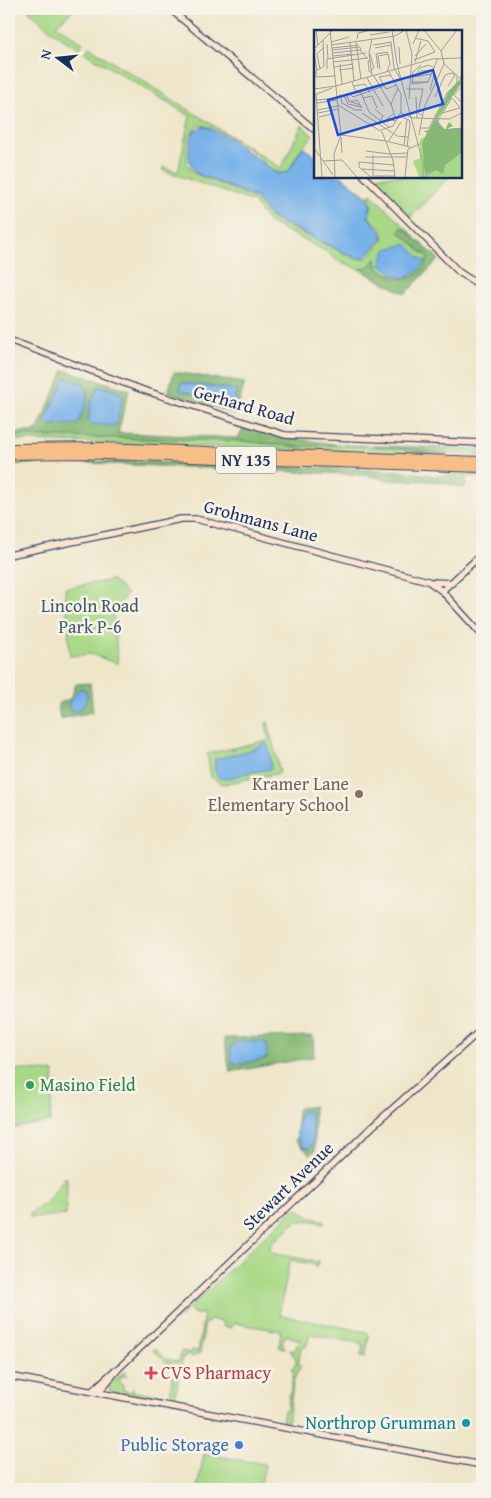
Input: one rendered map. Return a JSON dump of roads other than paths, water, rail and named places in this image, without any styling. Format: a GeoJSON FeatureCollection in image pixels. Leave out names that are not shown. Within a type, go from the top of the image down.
{"type":"FeatureCollection","features":[{"type":"Feature","properties":{"kind":"highway","name":"NY 135"},"geometry":{"type":"LineString","coordinates":[[9,447],[28,451],[85,454],[482,468]]}},
{"type":"Feature","properties":{"kind":"highway","name":"NY 135"},"geometry":{"type":"LineString","coordinates":[[9,456],[28,451],[102,447],[482,461]]}},
{"type":"Feature","properties":{"kind":"main road"},"geometry":{"type":"LineString","coordinates":[[170,9],[314,129]]}},
{"type":"Feature","properties":{"kind":"main road"},"geometry":{"type":"LineString","coordinates":[[366,178],[459,272],[482,287]]}},
{"type":"Feature","properties":{"kind":"main road","name":"Gerhard Road"},"geometry":{"type":"LineString","coordinates":[[9,340],[143,390],[286,435],[482,443]]}},
{"type":"Feature","properties":{"kind":"main road","name":"Grohmans Lane"},"geometry":{"type":"LineString","coordinates":[[9,555],[190,518],[428,581],[442,592],[482,635]]}},
{"type":"Feature","properties":{"kind":"main road"},"geometry":{"type":"LineString","coordinates":[[442,592],[482,554]]}},
{"type":"Feature","properties":{"kind":"main road"},"geometry":{"type":"LineString","coordinates":[[428,581],[452,583]]}},
{"type":"Feature","properties":{"kind":"main road","name":"Stewart Avenue"},"geometry":{"type":"LineString","coordinates":[[95,1392],[370,1129],[482,1030]]}},
{"type":"Feature","properties":{"kind":"main road"},"geometry":{"type":"LineString","coordinates":[[9,1376],[482,1464]]}},
{"type":"Feature","properties":{"kind":"water"},"geometry":{"type":"Polygon","coordinates":[[[204,126],[232,140],[277,174],[288,172],[303,147],[314,155],[314,178],[344,178],[365,195],[371,204],[368,217],[380,230],[383,238],[364,258],[356,258],[271,217],[257,198],[196,173],[189,158],[194,131],[204,126]]]}},
{"type":"Feature","properties":{"kind":"water"},"geometry":{"type":"Polygon","coordinates":[[[406,244],[421,259],[426,261],[419,270],[404,278],[393,274],[380,264],[387,249],[406,244]]]}},
{"type":"Feature","properties":{"kind":"water"},"geometry":{"type":"Polygon","coordinates":[[[65,378],[84,384],[87,394],[84,409],[78,424],[50,426],[45,422],[65,378]]]}},
{"type":"Feature","properties":{"kind":"water"},"geometry":{"type":"Polygon","coordinates":[[[181,383],[236,390],[235,400],[231,405],[180,390],[181,383]]]}},
{"type":"Feature","properties":{"kind":"water"},"geometry":{"type":"Polygon","coordinates":[[[98,387],[108,388],[123,395],[116,426],[92,424],[88,421],[90,405],[98,387]]]}},
{"type":"Feature","properties":{"kind":"water"},"geometry":{"type":"Polygon","coordinates":[[[79,689],[84,689],[87,694],[85,705],[76,711],[70,710],[69,702],[79,689]]]}},
{"type":"Feature","properties":{"kind":"water"},"geometry":{"type":"Polygon","coordinates":[[[266,743],[270,752],[271,769],[224,779],[219,778],[216,774],[215,759],[251,750],[266,743]]]}},
{"type":"Feature","properties":{"kind":"water"},"geometry":{"type":"Polygon","coordinates":[[[238,1041],[266,1042],[267,1058],[242,1064],[233,1063],[230,1047],[238,1041]]]}},
{"type":"Feature","properties":{"kind":"water"},"geometry":{"type":"Polygon","coordinates":[[[308,1110],[311,1114],[313,1141],[310,1149],[302,1146],[297,1135],[299,1113],[308,1110]]]}},
{"type":"Feature","properties":{"kind":"place","name":"Kramer Lane Elementary School"},"geometry":{"type":"Point","coordinates":[359,794]}},
{"type":"Feature","properties":{"kind":"place","name":"Masino Field"},"geometry":{"type":"Point","coordinates":[30,1085]}},
{"type":"Feature","properties":{"kind":"place","name":"CVS Pharmacy"},"geometry":{"type":"Point","coordinates":[151,1373]}},
{"type":"Feature","properties":{"kind":"place","name":"Northrop Grumman"},"geometry":{"type":"Point","coordinates":[466,1423]}},
{"type":"Feature","properties":{"kind":"place","name":"Public Storage"},"geometry":{"type":"Point","coordinates":[239,1445]}},
{"type":"Feature","properties":{"kind":"park label","name":"Lincoln Road Park P-6"},"geometry":{"type":"Point","coordinates":[90,616]}}]}
